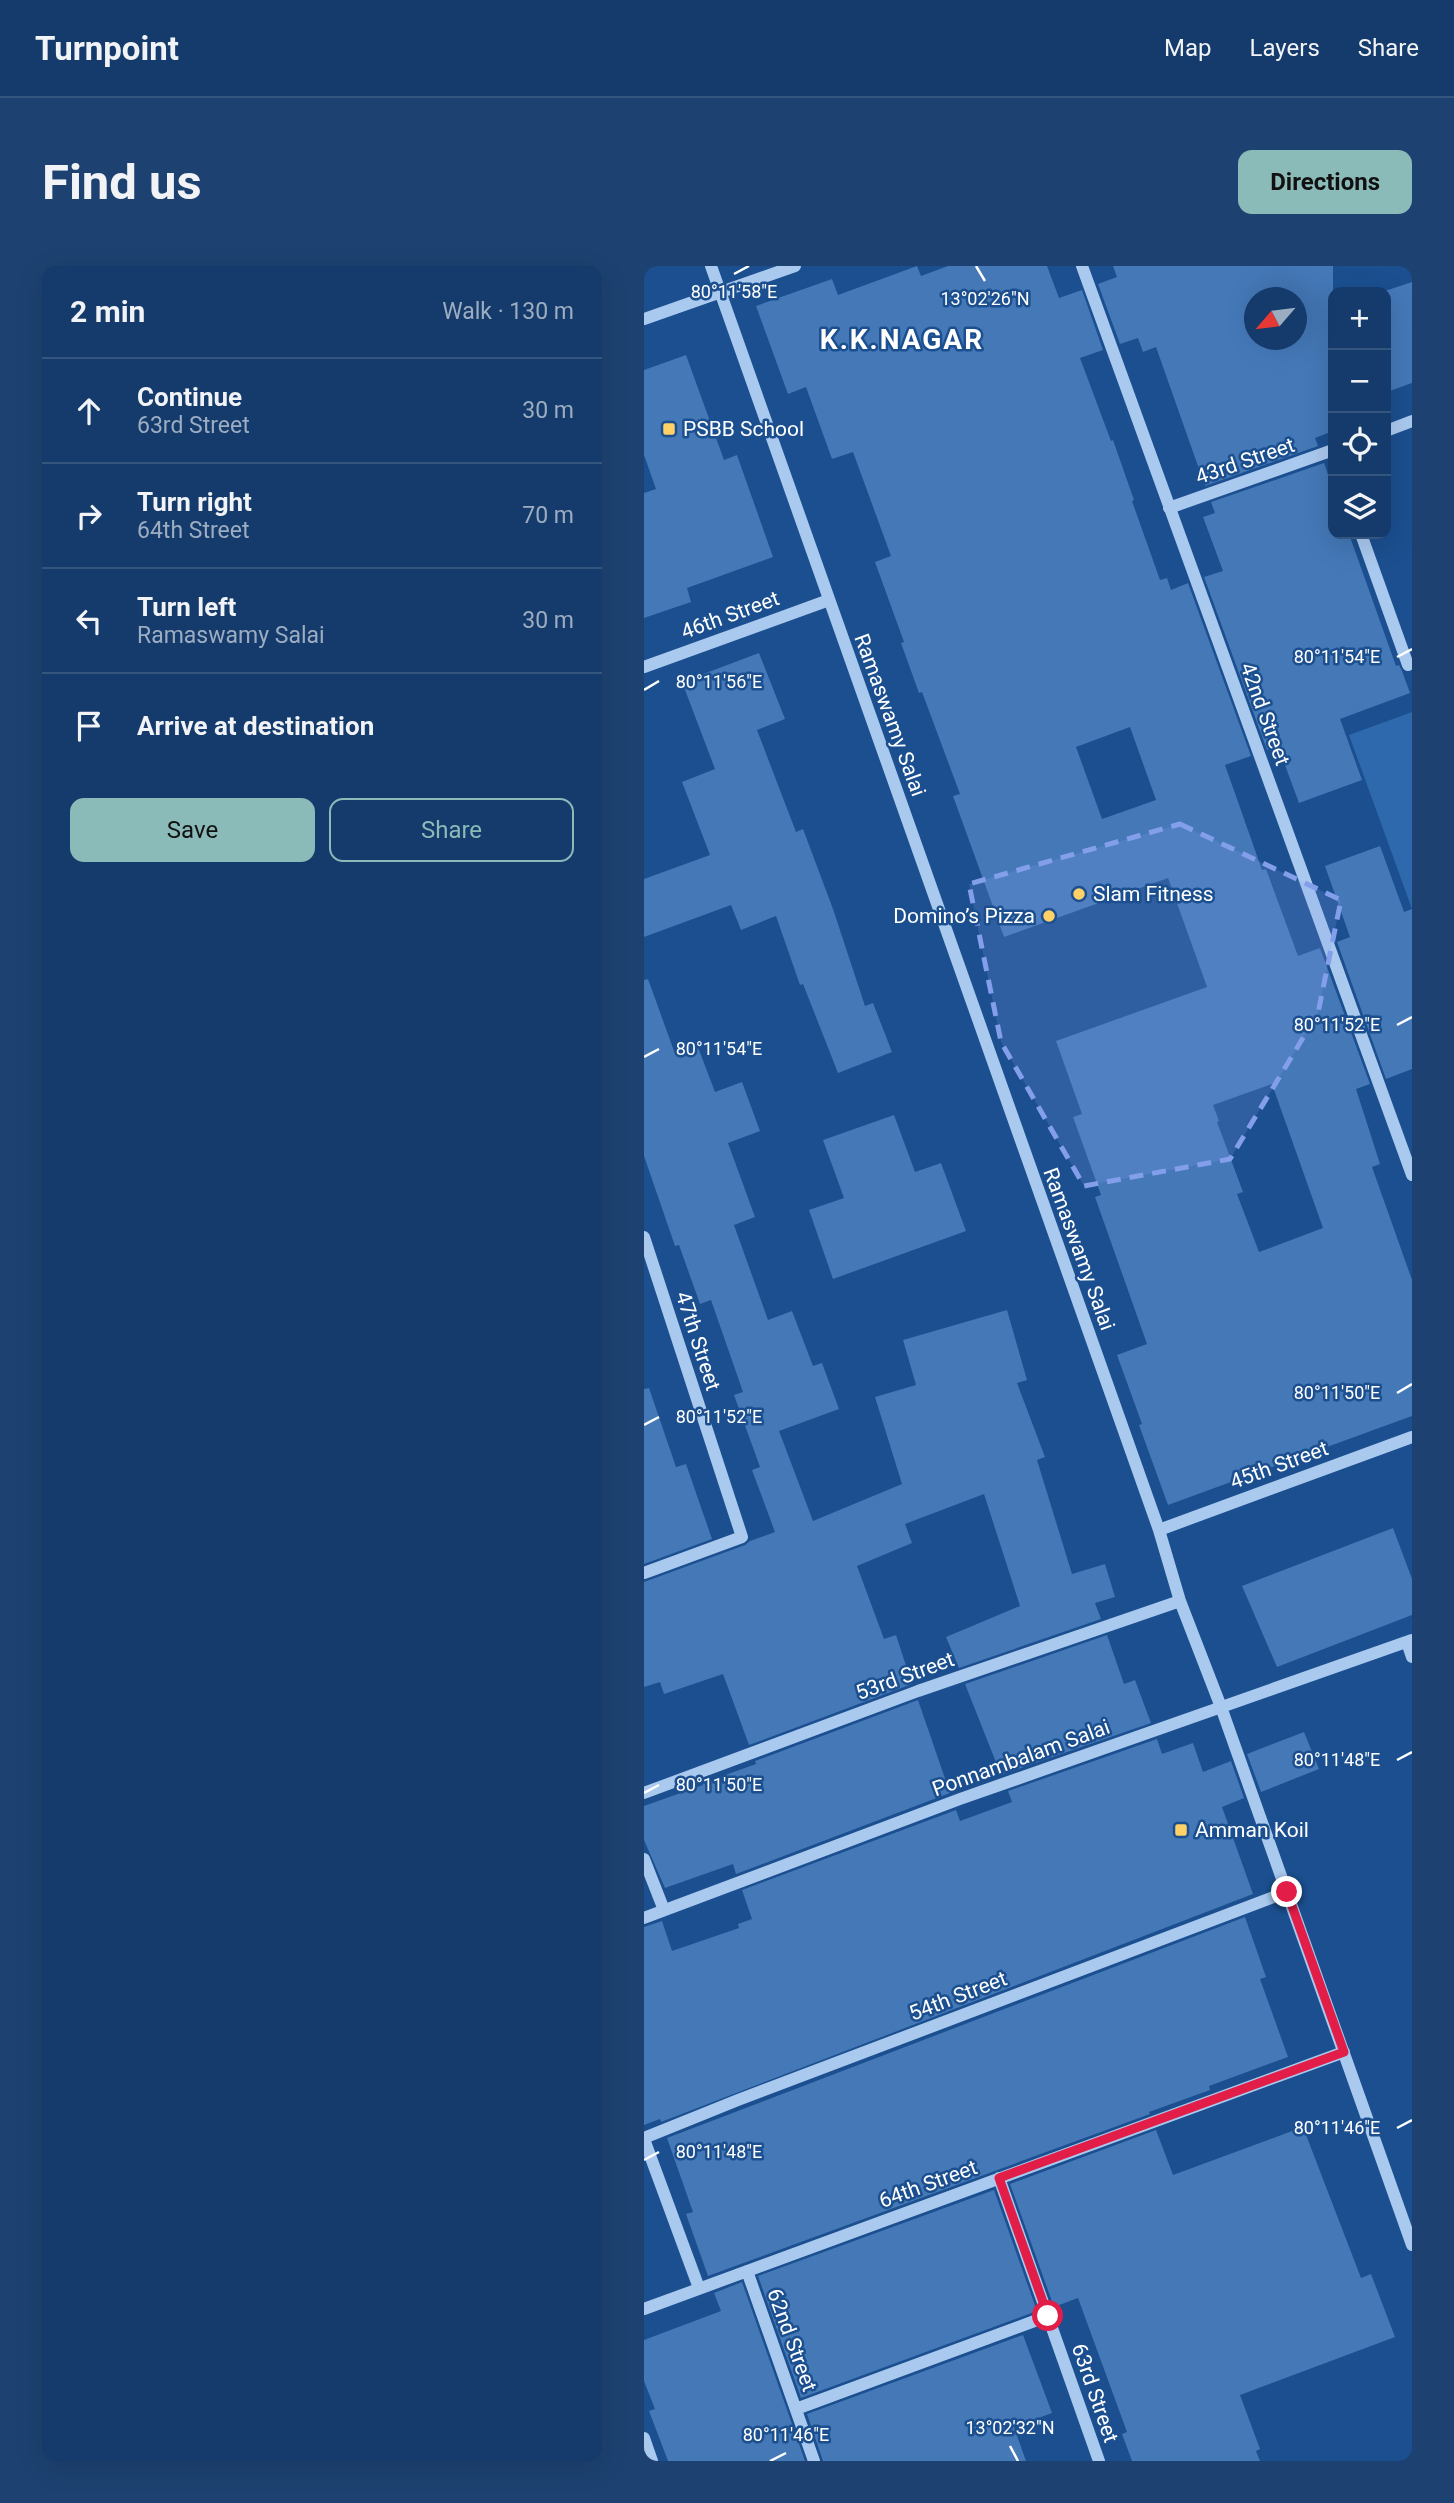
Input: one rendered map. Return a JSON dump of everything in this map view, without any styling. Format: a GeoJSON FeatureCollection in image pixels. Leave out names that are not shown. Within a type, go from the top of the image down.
{"type":"FeatureCollection","features":[{"type":"Feature","properties":{"kind":"street","name":"Ramaswamy Salai"},"geometry":{"type":"LineString","coordinates":[[711,266],[1159,1530],[1180,1601],[1221,1707],[1412,2245]]}},
{"type":"Feature","properties":{"kind":"street"},"geometry":{"type":"LineString","coordinates":[[644,319],[795,266]]}},
{"type":"Feature","properties":{"kind":"street","name":"42nd Street"},"geometry":{"type":"LineString","coordinates":[[1082,266],[1412,1175]]}},
{"type":"Feature","properties":{"kind":"street"},"geometry":{"type":"LineString","coordinates":[[1391,429],[1412,421]]}},
{"type":"Feature","properties":{"kind":"street","name":"43rd Street"},"geometry":{"type":"LineString","coordinates":[[1169,508],[1328,455]]}},
{"type":"Feature","properties":{"kind":"street"},"geometry":{"type":"LineString","coordinates":[[1363,539],[1408,665]]}},
{"type":"Feature","properties":{"kind":"street","name":"46th Street"},"geometry":{"type":"LineString","coordinates":[[644,667],[829,600]]}},
{"type":"Feature","properties":{"kind":"street","name":"47th Street"},"geometry":{"type":"LineString","coordinates":[[644,1237],[742,1537],[644,1573]]}},
{"type":"Feature","properties":{"kind":"street","name":"45th Street"},"geometry":{"type":"LineString","coordinates":[[1159,1530],[1412,1437]]}},
{"type":"Feature","properties":{"kind":"street","name":"53rd Street"},"geometry":{"type":"LineString","coordinates":[[644,1793],[918,1691],[1180,1601]]}},
{"type":"Feature","properties":{"kind":"street"},"geometry":{"type":"LineString","coordinates":[[1409,1641],[1412,1657]]}},
{"type":"Feature","properties":{"kind":"street","name":"Ponnambalam Salai"},"geometry":{"type":"LineString","coordinates":[[644,1917],[960,1799],[1409,1641]]}},
{"type":"Feature","properties":{"kind":"street"},"geometry":{"type":"LineString","coordinates":[[644,1859],[664,1910]]}},
{"type":"Feature","properties":{"kind":"street","name":"54th Street"},"geometry":{"type":"LineString","coordinates":[[644,2139],[729,2104],[1287,1892]]}},
{"type":"Feature","properties":{"kind":"street","name":"64th Street"},"geometry":{"type":"LineString","coordinates":[[644,2309],[1344,2052]]}},
{"type":"Feature","properties":{"kind":"street"},"geometry":{"type":"LineString","coordinates":[[644,2139],[699,2288]]}},
{"type":"Feature","properties":{"kind":"street","name":"63rd Street"},"geometry":{"type":"LineString","coordinates":[[999,2178],[1099,2461]]}},
{"type":"Feature","properties":{"kind":"street","name":"62nd Street"},"geometry":{"type":"LineString","coordinates":[[747,2271],[814,2461]]}},
{"type":"Feature","properties":{"kind":"street"},"geometry":{"type":"LineString","coordinates":[[796,2409],[1048,2316]]}},
{"type":"Feature","properties":{"kind":"street"},"geometry":{"type":"LineString","coordinates":[[644,2438],[652,2461]]}},
{"type":"Feature","properties":{"kind":"highlighted area"},"geometry":{"type":"Polygon","coordinates":[[[1180,824],[1341,900],[1318,1013],[1230,1159],[1084,1186],[1001,1042],[969,884],[1180,824]]]}},
{"type":"Feature","properties":{"kind":"shaded area"},"geometry":{"type":"Polygon","coordinates":[[[1412,712],[1412,909],[1349,735],[1412,712]]]}},
{"type":"Feature","properties":{"kind":"building"},"geometry":{"type":"Polygon","coordinates":[[[917,266],[921,276],[948,266],[1047,266],[1059,298],[1082,290],[1103,350],[1080,358],[1111,441],[1113,440],[1160,580],[1167,578],[1171,590],[1188,583],[1251,756],[1225,765],[1262,870],[1266,869],[1298,956],[1320,948],[1370,1084],[1356,1089],[1380,1164],[1372,1167],[1412,1280],[1412,1416],[1168,1505],[1117,1355],[1147,1344],[1095,1197],[1101,1195],[1073,1117],[1082,1114],[1056,1041],[1207,987],[1168,878],[1004,937],[953,796],[960,794],[922,692],[919,693],[875,562],[891,556],[853,452],[832,459],[806,387],[788,394],[756,306],[832,279],[838,295],[917,266]],[[1130,727],[1076,747],[1102,819],[1156,800],[1130,727]],[[1272,1084],[1213,1105],[1243,1192],[1237,1194],[1259,1252],[1323,1228],[1272,1084]]]}},
{"type":"Feature","properties":{"kind":"building"},"geometry":{"type":"Polygon","coordinates":[[[1113,266],[1333,266],[1333,287],[1328,287],[1328,433],[1315,438],[1318,446],[1205,486],[1156,347],[1143,352],[1138,338],[1120,344],[1098,284],[1117,277],[1113,266]]]}},
{"type":"Feature","properties":{"kind":"building"},"geometry":{"type":"Polygon","coordinates":[[[1412,282],[1412,383],[1391,391],[1391,350],[1391,289],[1412,282]]]}},
{"type":"Feature","properties":{"kind":"building"},"geometry":{"type":"Polygon","coordinates":[[[686,355],[724,460],[737,455],[773,557],[687,588],[691,602],[644,618],[644,493],[656,489],[644,455],[644,370],[686,355]]]}},
{"type":"Feature","properties":{"kind":"building"},"geometry":{"type":"Polygon","coordinates":[[[1324,463],[1328,475],[1328,539],[1351,539],[1396,666],[1399,665],[1410,693],[1340,719],[1362,780],[1299,803],[1278,746],[1267,750],[1204,577],[1223,571],[1203,517],[1215,513],[1211,502],[1324,463]]]}},
{"type":"Feature","properties":{"kind":"building"},"geometry":{"type":"Polygon","coordinates":[[[759,653],[785,719],[757,730],[796,832],[803,829],[865,1006],[873,1003],[892,1052],[838,1073],[803,984],[800,985],[776,916],[741,930],[731,905],[644,937],[644,879],[710,855],[682,782],[715,769],[682,682],[759,653]]]}},
{"type":"Feature","properties":{"kind":"building"},"geometry":{"type":"Polygon","coordinates":[[[1380,846],[1404,912],[1412,909],[1412,1069],[1386,1079],[1337,942],[1350,937],[1325,866],[1380,846]]]}},
{"type":"Feature","properties":{"kind":"building"},"geometry":{"type":"Polygon","coordinates":[[[648,979],[674,1051],[696,1042],[715,1092],[742,1082],[760,1131],[728,1143],[755,1217],[734,1225],[768,1320],[792,1311],[813,1366],[822,1363],[839,1409],[779,1431],[813,1521],[902,1484],[875,1397],[916,1385],[903,1340],[1007,1310],[1027,1380],[1017,1383],[1045,1457],[1037,1460],[1072,1574],[1105,1564],[1115,1597],[1095,1603],[1101,1619],[959,1668],[946,1637],[1020,1606],[984,1494],[905,1524],[912,1543],[857,1566],[884,1639],[896,1635],[912,1684],[749,1745],[723,1674],[664,1694],[660,1682],[644,1687],[644,1582],[775,1532],[752,1470],[760,1467],[734,1395],[743,1392],[711,1300],[700,1304],[679,1245],[675,1246],[644,1156],[644,980],[648,979]]]}},
{"type":"Feature","properties":{"kind":"building"},"geometry":{"type":"Polygon","coordinates":[[[894,1115],[915,1172],[941,1163],[966,1231],[833,1279],[809,1210],[844,1198],[823,1140],[894,1115]]]}},
{"type":"Feature","properties":{"kind":"building"},"geometry":{"type":"Polygon","coordinates":[[[649,1388],[676,1467],[686,1464],[712,1539],[644,1564],[644,1389],[649,1388]]]}},
{"type":"Feature","properties":{"kind":"building"},"geometry":{"type":"Polygon","coordinates":[[[1393,1528],[1412,1579],[1412,1615],[1277,1667],[1242,1586],[1393,1528]]]}},
{"type":"Feature","properties":{"kind":"building"},"geometry":{"type":"Polygon","coordinates":[[[1107,1635],[1124,1684],[1135,1680],[1151,1723],[1001,1775],[965,1684],[1107,1635]]]}},
{"type":"Feature","properties":{"kind":"building"},"geometry":{"type":"Polygon","coordinates":[[[918,1700],[950,1793],[736,1874],[733,1864],[665,1888],[644,1840],[644,1806],[918,1700]]]}},
{"type":"Feature","properties":{"kind":"building"},"geometry":{"type":"Polygon","coordinates":[[[1304,1732],[1319,1769],[1261,1792],[1247,1754],[1304,1732]]]}},
{"type":"Feature","properties":{"kind":"building"},"geometry":{"type":"Polygon","coordinates":[[[1157,1739],[1162,1754],[1193,1743],[1203,1772],[1231,1761],[1244,1798],[1222,1807],[1253,1894],[661,2122],[660,2119],[644,2125],[644,1927],[662,1921],[672,1951],[739,1928],[738,1924],[752,1919],[742,1890],[956,1810],[960,1821],[1012,1802],[1008,1791],[1157,1739]]]}},
{"type":"Feature","properties":{"kind":"building"},"geometry":{"type":"Polygon","coordinates":[[[1245,1917],[1266,1977],[1260,1979],[1288,2057],[1209,2086],[1210,2090],[1149,2112],[1150,2114],[708,2276],[686,2214],[693,2212],[667,2138],[1245,1917]]]}},
{"type":"Feature","properties":{"kind":"building"},"geometry":{"type":"Polygon","coordinates":[[[1303,2127],[1361,2278],[1371,2274],[1395,2337],[1240,2395],[1260,2449],[1256,2451],[1260,2461],[1132,2461],[1122,2434],[1127,2432],[1078,2298],[1054,2307],[1010,2184],[1156,2130],[1173,2175],[1303,2127]]]}},
{"type":"Feature","properties":{"kind":"building"},"geometry":{"type":"Polygon","coordinates":[[[994,2190],[1037,2311],[801,2398],[758,2276],[994,2190]]]}},
{"type":"Feature","properties":{"kind":"building"},"geometry":{"type":"Polygon","coordinates":[[[742,2282],[805,2461],[668,2461],[649,2411],[655,2409],[644,2381],[644,2340],[721,2311],[714,2293],[742,2282]]]}},
{"type":"Feature","properties":{"kind":"building"},"geometry":{"type":"Polygon","coordinates":[[[1023,2335],[1052,2413],[1014,2427],[1026,2461],[823,2461],[807,2414],[1023,2335]]]}},
{"type":"Feature","properties":{"kind":"place","name":"PSBB School"},"geometry":{"type":"Point","coordinates":[669,429]}},
{"type":"Feature","properties":{"kind":"place","name":"Slam Fitness"},"geometry":{"type":"Point","coordinates":[1079,894]}},
{"type":"Feature","properties":{"kind":"place","name":"Domino’s Pizza"},"geometry":{"type":"Point","coordinates":[1049,916]}},
{"type":"Feature","properties":{"kind":"place","name":"Amman Koil"},"geometry":{"type":"Point","coordinates":[1181,1830]}},
{"type":"Feature","properties":{"kind":"district","name":"K.K.NAGAR"},"geometry":{"type":"Point","coordinates":[902,339]}},
{"type":"Feature","properties":{"kind":"route"},"geometry":{"type":"LineString","coordinates":[[1048,2316],[999,2178],[1344,2052],[1287,1892]]}}]}
